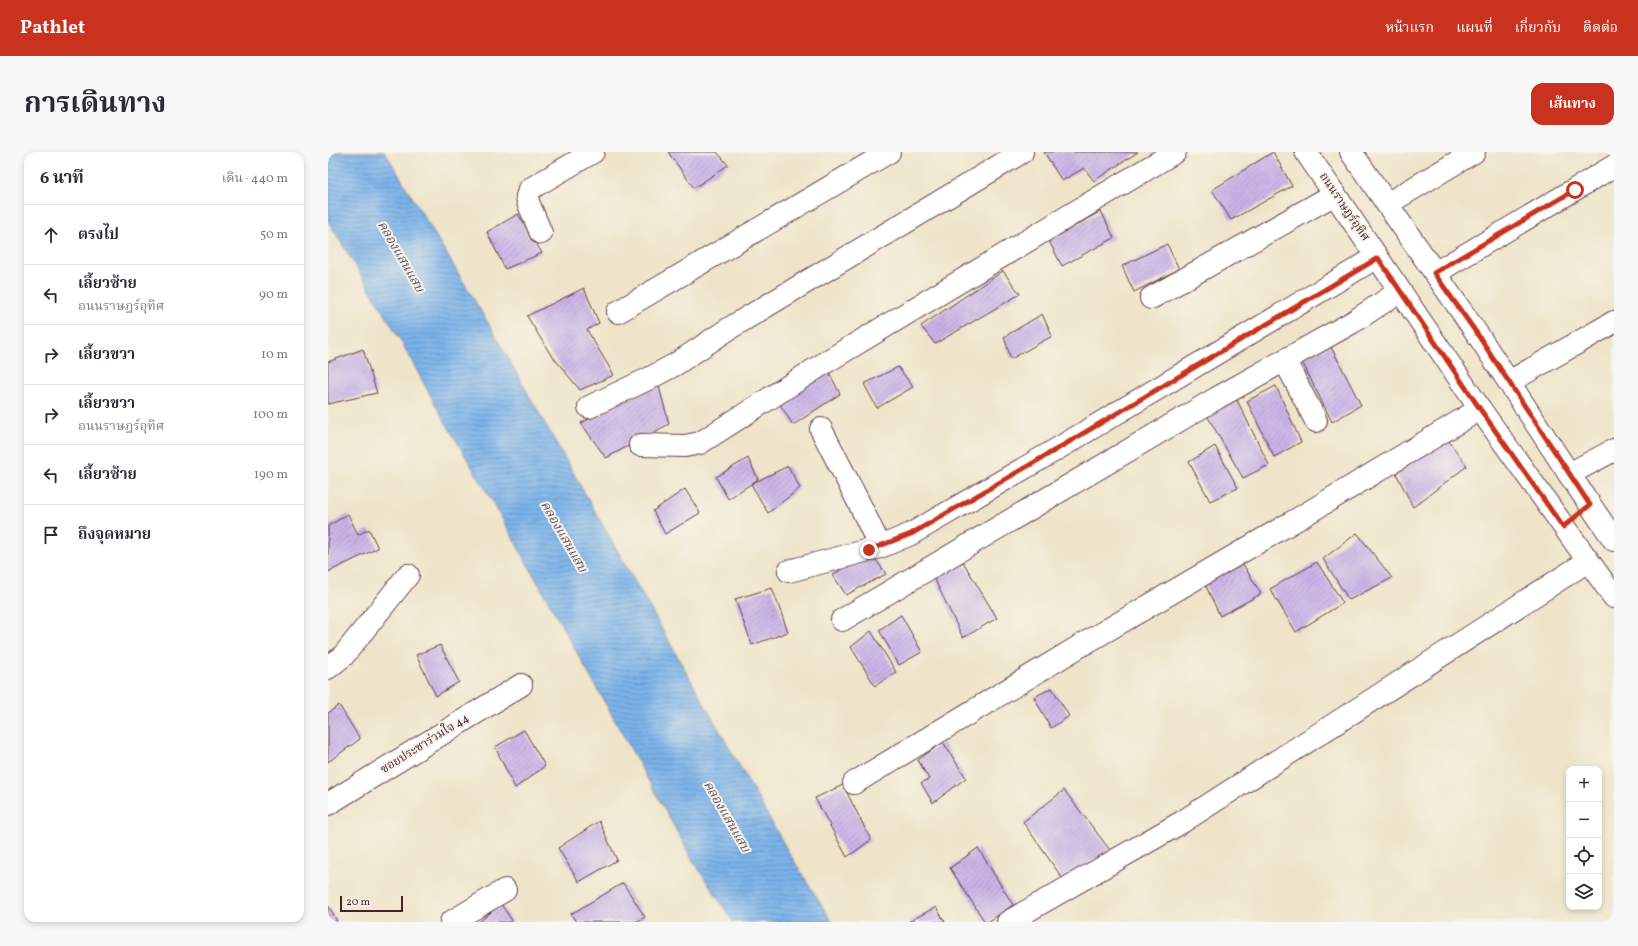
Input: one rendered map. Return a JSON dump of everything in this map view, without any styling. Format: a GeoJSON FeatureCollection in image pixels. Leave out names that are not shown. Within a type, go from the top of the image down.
{"type":"FeatureCollection","features":[{"type":"Feature","properties":{"kind":"street"},"geometry":{"type":"LineString","coordinates":[[541,233],[528,202],[527,196],[530,189],[592,152]]}},
{"type":"Feature","properties":{"kind":"street"},"geometry":{"type":"LineString","coordinates":[[618,312],[889,152]]}},
{"type":"Feature","properties":{"kind":"street"},"geometry":{"type":"LineString","coordinates":[[589,407],[676,364],[730,328],[1022,152]]}},
{"type":"Feature","properties":{"kind":"street"},"geometry":{"type":"LineString","coordinates":[[640,445],[685,446],[700,443],[826,362],[1175,152]]}},
{"type":"Feature","properties":{"kind":"street","name":"ถนนราษฎร์อุทิศ"},"geometry":{"type":"LineString","coordinates":[[1306,152],[1480,409],[1614,597]]}},
{"type":"Feature","properties":{"kind":"street"},"geometry":{"type":"LineString","coordinates":[[1351,152],[1509,382],[1568,474],[1614,540]]}},
{"type":"Feature","properties":{"kind":"street"},"geometry":{"type":"LineString","coordinates":[[1387,204],[1474,152]]}},
{"type":"Feature","properties":{"kind":"street"},"geometry":{"type":"LineString","coordinates":[[1434,273],[1614,166]]}},
{"type":"Feature","properties":{"kind":"street"},"geometry":{"type":"LineString","coordinates":[[1151,298],[1335,194]]}},
{"type":"Feature","properties":{"kind":"street"},"geometry":{"type":"LineString","coordinates":[[789,571],[880,547],[911,534],[1039,460],[1378,258]]}},
{"type":"Feature","properties":{"kind":"street"},"geometry":{"type":"LineString","coordinates":[[842,620],[1217,398],[1353,322],[1400,291]]}},
{"type":"Feature","properties":{"kind":"street"},"geometry":{"type":"LineString","coordinates":[[1509,382],[1614,322]]}},
{"type":"Feature","properties":{"kind":"street"},"geometry":{"type":"LineString","coordinates":[[1285,361],[1316,421]]}},
{"type":"Feature","properties":{"kind":"street"},"geometry":{"type":"LineString","coordinates":[[854,783],[1073,650],[1301,517],[1480,409]]}},
{"type":"Feature","properties":{"kind":"street"},"geometry":{"type":"LineString","coordinates":[[821,429],[880,547]]}},
{"type":"Feature","properties":{"kind":"street"},"geometry":{"type":"LineString","coordinates":[[1568,474],[1614,450]]}},
{"type":"Feature","properties":{"kind":"street"},"geometry":{"type":"LineString","coordinates":[[1563,527],[1590,505]]}},
{"type":"Feature","properties":{"kind":"street"},"geometry":{"type":"LineString","coordinates":[[1008,922],[1182,822],[1588,561]]}},
{"type":"Feature","properties":{"kind":"street"},"geometry":{"type":"LineString","coordinates":[[328,668],[343,656],[408,575]]}},
{"type":"Feature","properties":{"kind":"street","name":"ซอยประชาร่วมใจ 44"},"geometry":{"type":"LineString","coordinates":[[328,804],[521,685]]}},
{"type":"Feature","properties":{"kind":"street"},"geometry":{"type":"LineString","coordinates":[[451,922],[505,890]]}},
{"type":"Feature","properties":{"kind":"water","name":"คลองแสนแสบ"},"geometry":{"type":"Polygon","coordinates":[[[328,152],[385,152],[484,316],[789,853],[832,922],[733,922],[694,862],[494,504],[440,413],[397,334],[328,221],[328,152]]]}},
{"type":"Feature","properties":{"kind":"building"},"geometry":{"type":"Polygon","coordinates":[[[668,152],[717,152],[728,165],[694,188],[668,152]]]}},
{"type":"Feature","properties":{"kind":"building"},"geometry":{"type":"Polygon","coordinates":[[[1044,152],[1138,152],[1094,181],[1084,168],[1062,181],[1044,152]]]}},
{"type":"Feature","properties":{"kind":"building"},"geometry":{"type":"Polygon","coordinates":[[[1273,152],[1292,186],[1231,220],[1212,190],[1273,152]]]}},
{"type":"Feature","properties":{"kind":"building"},"geometry":{"type":"Polygon","coordinates":[[[1101,211],[1114,238],[1062,266],[1049,241],[1101,211]]]}},
{"type":"Feature","properties":{"kind":"building"},"geometry":{"type":"Polygon","coordinates":[[[518,214],[542,253],[505,269],[487,232],[518,214]]]}},
{"type":"Feature","properties":{"kind":"building"},"geometry":{"type":"Polygon","coordinates":[[[1167,244],[1179,269],[1134,292],[1122,266],[1167,244]]]}},
{"type":"Feature","properties":{"kind":"building"},"geometry":{"type":"Polygon","coordinates":[[[1003,271],[1020,294],[935,344],[921,326],[1003,271]]]}},
{"type":"Feature","properties":{"kind":"building"},"geometry":{"type":"Polygon","coordinates":[[[584,288],[599,323],[587,330],[614,375],[580,390],[549,352],[527,316],[584,288]]]}},
{"type":"Feature","properties":{"kind":"building"},"geometry":{"type":"Polygon","coordinates":[[[1042,314],[1052,336],[1011,359],[1004,337],[1042,314]]]}},
{"type":"Feature","properties":{"kind":"building"},"geometry":{"type":"Polygon","coordinates":[[[1330,345],[1361,405],[1332,422],[1301,360],[1330,345]]]}},
{"type":"Feature","properties":{"kind":"building"},"geometry":{"type":"Polygon","coordinates":[[[363,349],[377,393],[328,404],[328,362],[363,349]]]}},
{"type":"Feature","properties":{"kind":"building"},"geometry":{"type":"Polygon","coordinates":[[[898,367],[913,387],[877,408],[864,384],[898,367]]]}},
{"type":"Feature","properties":{"kind":"building"},"geometry":{"type":"Polygon","coordinates":[[[827,368],[840,394],[793,425],[778,401],[827,368]]]}},
{"type":"Feature","properties":{"kind":"building"},"geometry":{"type":"Polygon","coordinates":[[[658,383],[669,424],[606,458],[581,423],[658,383]]]}},
{"type":"Feature","properties":{"kind":"building"},"geometry":{"type":"Polygon","coordinates":[[[1276,386],[1301,442],[1274,457],[1247,401],[1276,386]]]}},
{"type":"Feature","properties":{"kind":"building"},"geometry":{"type":"Polygon","coordinates":[[[1237,400],[1269,465],[1243,478],[1205,412],[1237,400]]]}},
{"type":"Feature","properties":{"kind":"building"},"geometry":{"type":"Polygon","coordinates":[[[1446,437],[1467,466],[1413,507],[1393,467],[1446,437]]]}},
{"type":"Feature","properties":{"kind":"building"},"geometry":{"type":"Polygon","coordinates":[[[1215,446],[1238,488],[1210,501],[1189,462],[1215,446]]]}},
{"type":"Feature","properties":{"kind":"building"},"geometry":{"type":"Polygon","coordinates":[[[748,458],[758,479],[728,499],[716,477],[748,458]]]}},
{"type":"Feature","properties":{"kind":"building"},"geometry":{"type":"Polygon","coordinates":[[[788,466],[800,488],[768,513],[751,484],[788,466]]]}},
{"type":"Feature","properties":{"kind":"building"},"geometry":{"type":"Polygon","coordinates":[[[685,489],[700,513],[665,534],[653,511],[685,489]]]}},
{"type":"Feature","properties":{"kind":"building"},"geometry":{"type":"Polygon","coordinates":[[[348,514],[358,535],[369,529],[378,548],[328,572],[328,526],[348,514]]]}},
{"type":"Feature","properties":{"kind":"building"},"geometry":{"type":"Polygon","coordinates":[[[1357,533],[1392,578],[1349,600],[1323,559],[1357,533]]]}},
{"type":"Feature","properties":{"kind":"building"},"geometry":{"type":"Polygon","coordinates":[[[869,550],[886,574],[846,595],[833,575],[869,550]]]}},
{"type":"Feature","properties":{"kind":"building"},"geometry":{"type":"Polygon","coordinates":[[[1240,559],[1261,594],[1220,616],[1203,580],[1240,559]]]}},
{"type":"Feature","properties":{"kind":"building"},"geometry":{"type":"Polygon","coordinates":[[[963,562],[997,618],[963,638],[933,576],[963,562]]]}},
{"type":"Feature","properties":{"kind":"building"},"geometry":{"type":"Polygon","coordinates":[[[1317,562],[1343,603],[1296,632],[1270,589],[1317,562]]]}},
{"type":"Feature","properties":{"kind":"building"},"geometry":{"type":"Polygon","coordinates":[[[772,588],[788,632],[752,645],[735,599],[772,588]]]}},
{"type":"Feature","properties":{"kind":"building"},"geometry":{"type":"Polygon","coordinates":[[[901,615],[922,652],[899,665],[879,630],[901,615]]]}},
{"type":"Feature","properties":{"kind":"building"},"geometry":{"type":"Polygon","coordinates":[[[871,631],[896,672],[875,686],[851,647],[871,631]]]}},
{"type":"Feature","properties":{"kind":"building"},"geometry":{"type":"Polygon","coordinates":[[[440,645],[459,682],[436,696],[416,655],[440,645]]]}},
{"type":"Feature","properties":{"kind":"building"},"geometry":{"type":"Polygon","coordinates":[[[1052,688],[1069,716],[1051,728],[1034,697],[1052,688]]]}},
{"type":"Feature","properties":{"kind":"building"},"geometry":{"type":"Polygon","coordinates":[[[339,705],[360,739],[328,762],[328,713],[339,705]]]}},
{"type":"Feature","properties":{"kind":"building"},"geometry":{"type":"Polygon","coordinates":[[[524,730],[545,766],[515,788],[495,747],[524,730]]]}},
{"type":"Feature","properties":{"kind":"building"},"geometry":{"type":"Polygon","coordinates":[[[943,742],[966,778],[933,803],[921,783],[929,779],[918,760],[943,742]]]}},
{"type":"Feature","properties":{"kind":"building"},"geometry":{"type":"Polygon","coordinates":[[[843,785],[871,840],[847,857],[815,798],[843,785]]]}},
{"type":"Feature","properties":{"kind":"building"},"geometry":{"type":"Polygon","coordinates":[[[1064,790],[1110,850],[1063,879],[1023,822],[1064,790]]]}},
{"type":"Feature","properties":{"kind":"building"},"geometry":{"type":"Polygon","coordinates":[[[599,821],[617,860],[579,882],[558,848],[599,821]]]}},
{"type":"Feature","properties":{"kind":"building"},"geometry":{"type":"Polygon","coordinates":[[[978,848],[1013,905],[988,922],[985,922],[950,868],[978,848]]]}},
{"type":"Feature","properties":{"kind":"building"},"geometry":{"type":"Polygon","coordinates":[[[623,883],[645,917],[636,922],[576,922],[571,914],[623,883]]]}},
{"type":"Feature","properties":{"kind":"building"},"geometry":{"type":"Polygon","coordinates":[[[501,904],[513,922],[479,922],[501,904]]]}},
{"type":"Feature","properties":{"kind":"building"},"geometry":{"type":"Polygon","coordinates":[[[328,905],[337,921],[335,922],[328,922],[328,905]]]}},
{"type":"Feature","properties":{"kind":"building"},"geometry":{"type":"Polygon","coordinates":[[[936,907],[945,922],[908,922],[936,907]]]}},
{"type":"Feature","properties":{"kind":"route"},"geometry":{"type":"LineString","coordinates":[[869,550],[911,534],[1378,258],[1480,409],[1563,527],[1590,505],[1568,474],[1478,335],[1434,273],[1575,190]]}}]}
